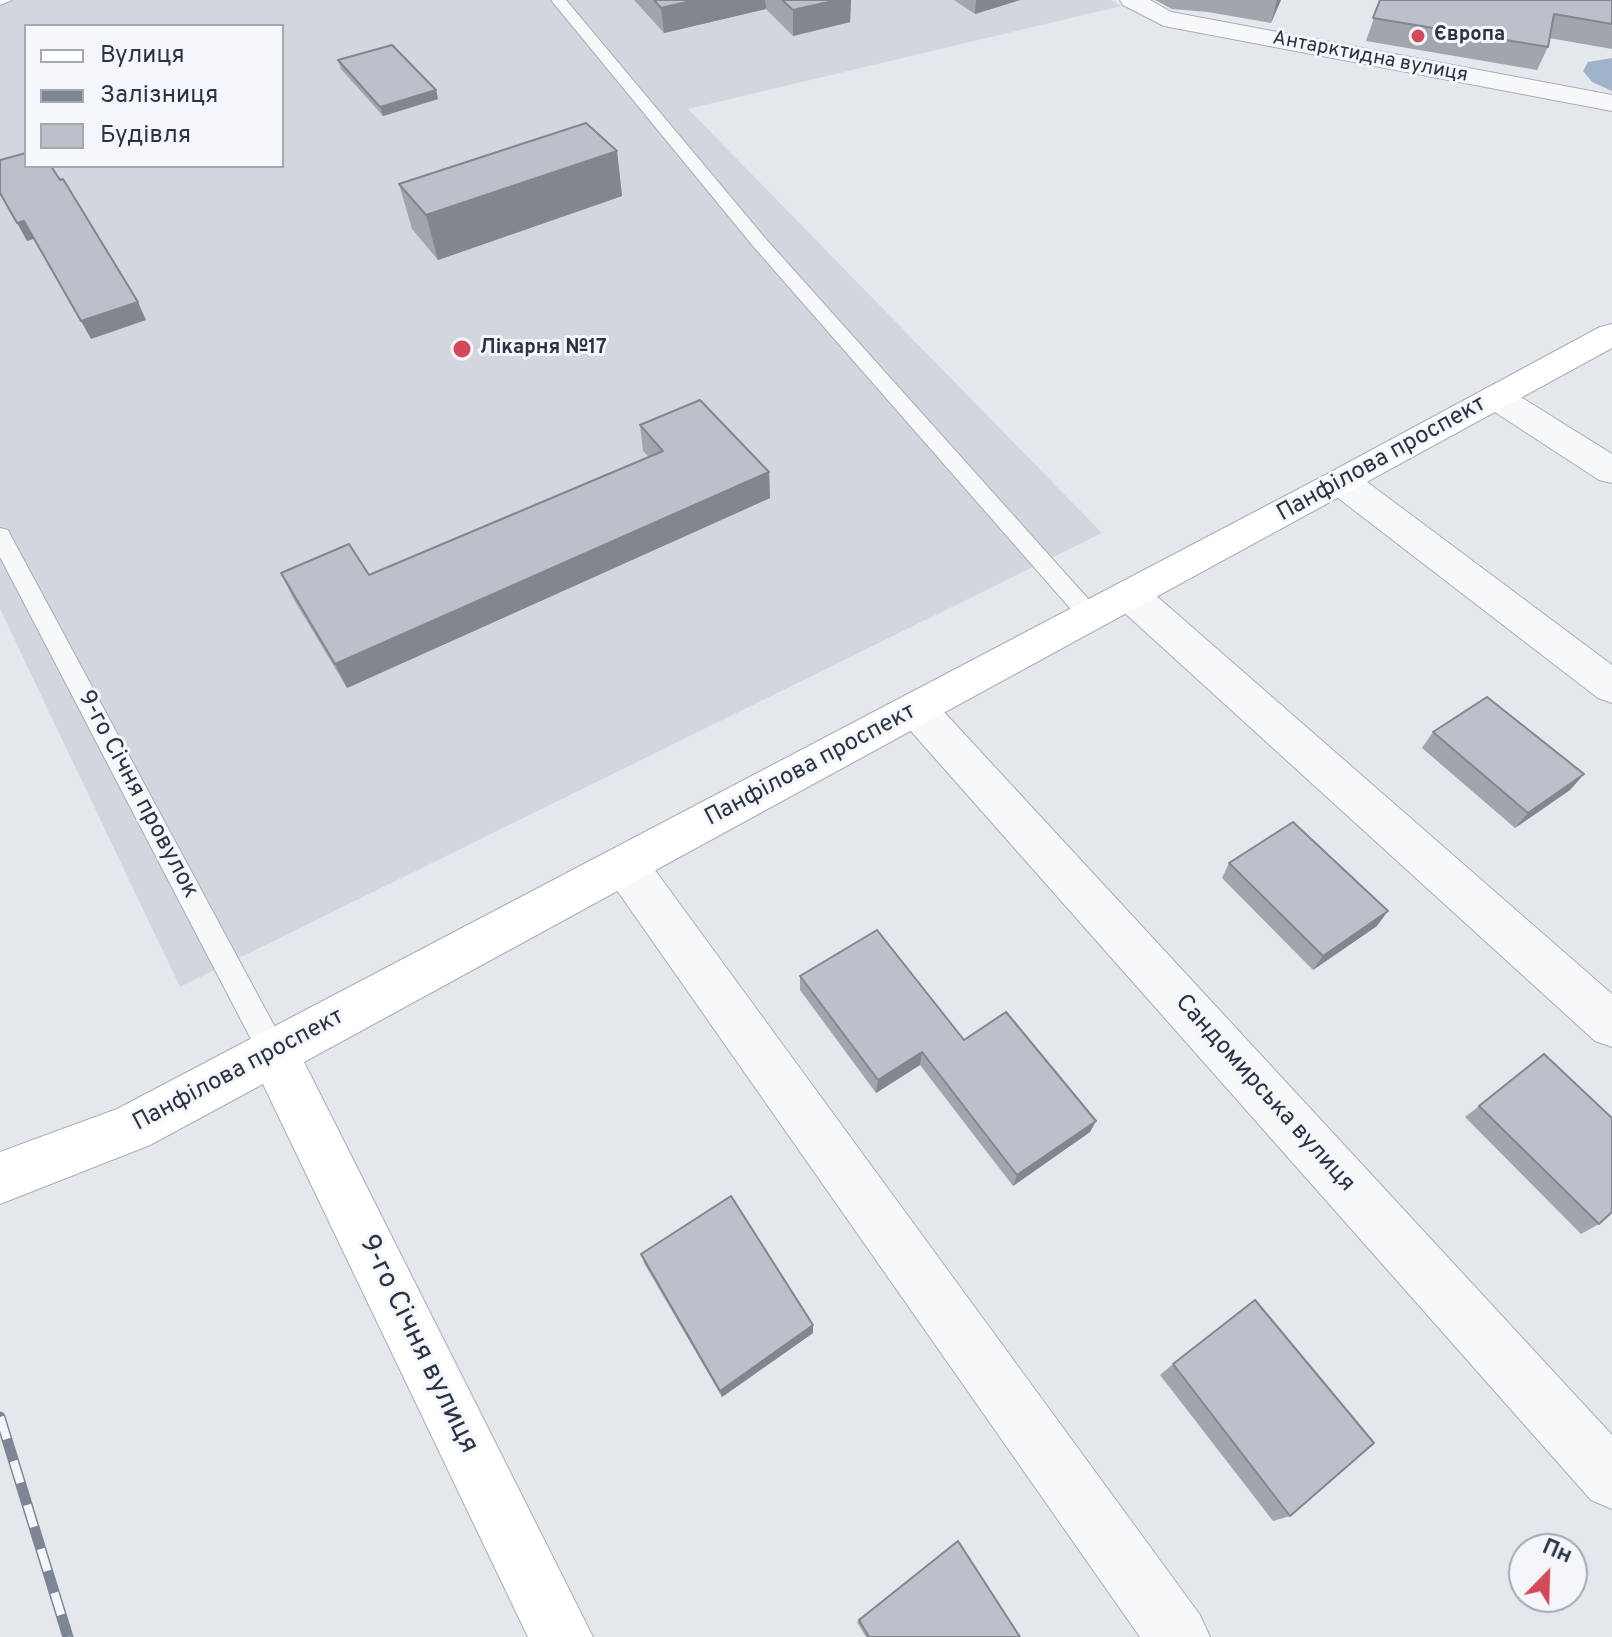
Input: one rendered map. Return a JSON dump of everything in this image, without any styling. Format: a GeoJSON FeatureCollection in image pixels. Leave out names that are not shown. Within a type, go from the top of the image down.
{"type":"FeatureCollection","features":[{"type":"Feature","properties":{"kind":"street","name":"Антарктидна вулиця"},"geometry":{"type":"LineString","coordinates":[[1132,0],[1164,18],[1612,103]]}},
{"type":"Feature","properties":{"kind":"street","name":"Панфілова проспект"},"geometry":{"type":"LineString","coordinates":[[0,1178],[132,1128],[274,1054],[1131,596],[1612,334]]}},
{"type":"Feature","properties":{"kind":"street"},"geometry":{"type":"LineString","coordinates":[[1496,397],[1612,471]]}},
{"type":"Feature","properties":{"kind":"street"},"geometry":{"type":"LineString","coordinates":[[1342,482],[1612,687]]}},
{"type":"Feature","properties":{"kind":"street"},"geometry":{"type":"LineString","coordinates":[[1131,596],[1612,1025]]}},
{"type":"Feature","properties":{"kind":"street","name":"Сандомирська вулиця"},"geometry":{"type":"LineString","coordinates":[[917,710],[1612,1479]]}},
{"type":"Feature","properties":{"kind":"street"},"geometry":{"type":"LineString","coordinates":[[625,865],[1178,1637]]}},
{"type":"Feature","properties":{"kind":"street","name":"9-го Січня вулиця"},"geometry":{"type":"LineString","coordinates":[[274,1054],[561,1637]]}},
{"type":"Feature","properties":{"kind":"lane"},"geometry":{"type":"LineString","coordinates":[[558,0],[759,242],[1091,617]]}},
{"type":"Feature","properties":{"kind":"lane","name":"9-го Січня провулок"},"geometry":{"type":"LineString","coordinates":[[0,536],[274,1054]]}},
{"type":"Feature","properties":{"kind":"shaded area","name":"Лікарня №17"},"geometry":{"type":"Polygon","coordinates":[[[0,0],[1111,0],[1121,6],[688,109],[1102,533],[180,987],[0,609],[0,0]]]}},
{"type":"Feature","properties":{"kind":"water"},"geometry":{"type":"Polygon","coordinates":[[[1612,58],[1612,91],[1592,82],[1583,71],[1588,62],[1612,58]]]}},
{"type":"Feature","properties":{"kind":"building"},"geometry":{"type":"Polygon","coordinates":[[[654,0],[695,0],[661,8],[654,0]]]}},
{"type":"Feature","properties":{"kind":"building"},"geometry":{"type":"Polygon","coordinates":[[[782,0],[837,0],[793,10],[782,0]]]}},
{"type":"Feature","properties":{"kind":"building"},"geometry":{"type":"Polygon","coordinates":[[[1380,0],[1612,0],[1612,24],[1554,14],[1548,47],[1373,18],[1380,0]]]}},
{"type":"Feature","properties":{"kind":"building"},"geometry":{"type":"Polygon","coordinates":[[[392,45],[436,90],[380,107],[338,60],[392,45]]]}},
{"type":"Feature","properties":{"kind":"building"},"geometry":{"type":"Polygon","coordinates":[[[586,123],[617,151],[426,215],[399,184],[586,123]]]}},
{"type":"Feature","properties":{"kind":"building"},"geometry":{"type":"Polygon","coordinates":[[[24,154],[24,168],[52,168],[60,180],[63,179],[138,302],[81,321],[24,221],[17,223],[0,193],[0,160],[24,154]]]}},
{"type":"Feature","properties":{"kind":"building"},"geometry":{"type":"Polygon","coordinates":[[[700,400],[769,472],[335,664],[281,573],[349,544],[369,575],[663,451],[640,425],[700,400]]]}},
{"type":"Feature","properties":{"kind":"building"},"geometry":{"type":"Polygon","coordinates":[[[1487,697],[1584,774],[1528,813],[1433,732],[1487,697]]]}},
{"type":"Feature","properties":{"kind":"building"},"geometry":{"type":"Polygon","coordinates":[[[1293,822],[1388,911],[1323,956],[1229,863],[1293,822]]]}},
{"type":"Feature","properties":{"kind":"building"},"geometry":{"type":"Polygon","coordinates":[[[877,930],[964,1040],[1006,1012],[1096,1121],[1017,1175],[922,1052],[878,1080],[800,976],[877,930]]]}},
{"type":"Feature","properties":{"kind":"building"},"geometry":{"type":"Polygon","coordinates":[[[1544,1054],[1612,1118],[1612,1212],[1599,1224],[1479,1106],[1544,1054]]]}},
{"type":"Feature","properties":{"kind":"building"},"geometry":{"type":"Polygon","coordinates":[[[731,1196],[813,1325],[720,1391],[641,1254],[731,1196]]]}},
{"type":"Feature","properties":{"kind":"building"},"geometry":{"type":"Polygon","coordinates":[[[1255,1300],[1374,1443],[1290,1516],[1173,1364],[1255,1300]]]}},
{"type":"Feature","properties":{"kind":"building"},"geometry":{"type":"Polygon","coordinates":[[[958,1541],[1020,1637],[869,1637],[859,1620],[958,1541]]]}},
{"type":"Feature","properties":{"kind":"railway"},"geometry":{"type":"LineString","coordinates":[[0,1417],[68,1637]]}},
{"type":"Feature","properties":{"kind":"place","name":"Європа"},"geometry":{"type":"Point","coordinates":[1418,36]}},
{"type":"Feature","properties":{"kind":"place","name":"Лікарня №17"},"geometry":{"type":"Point","coordinates":[462,349]}}]}
